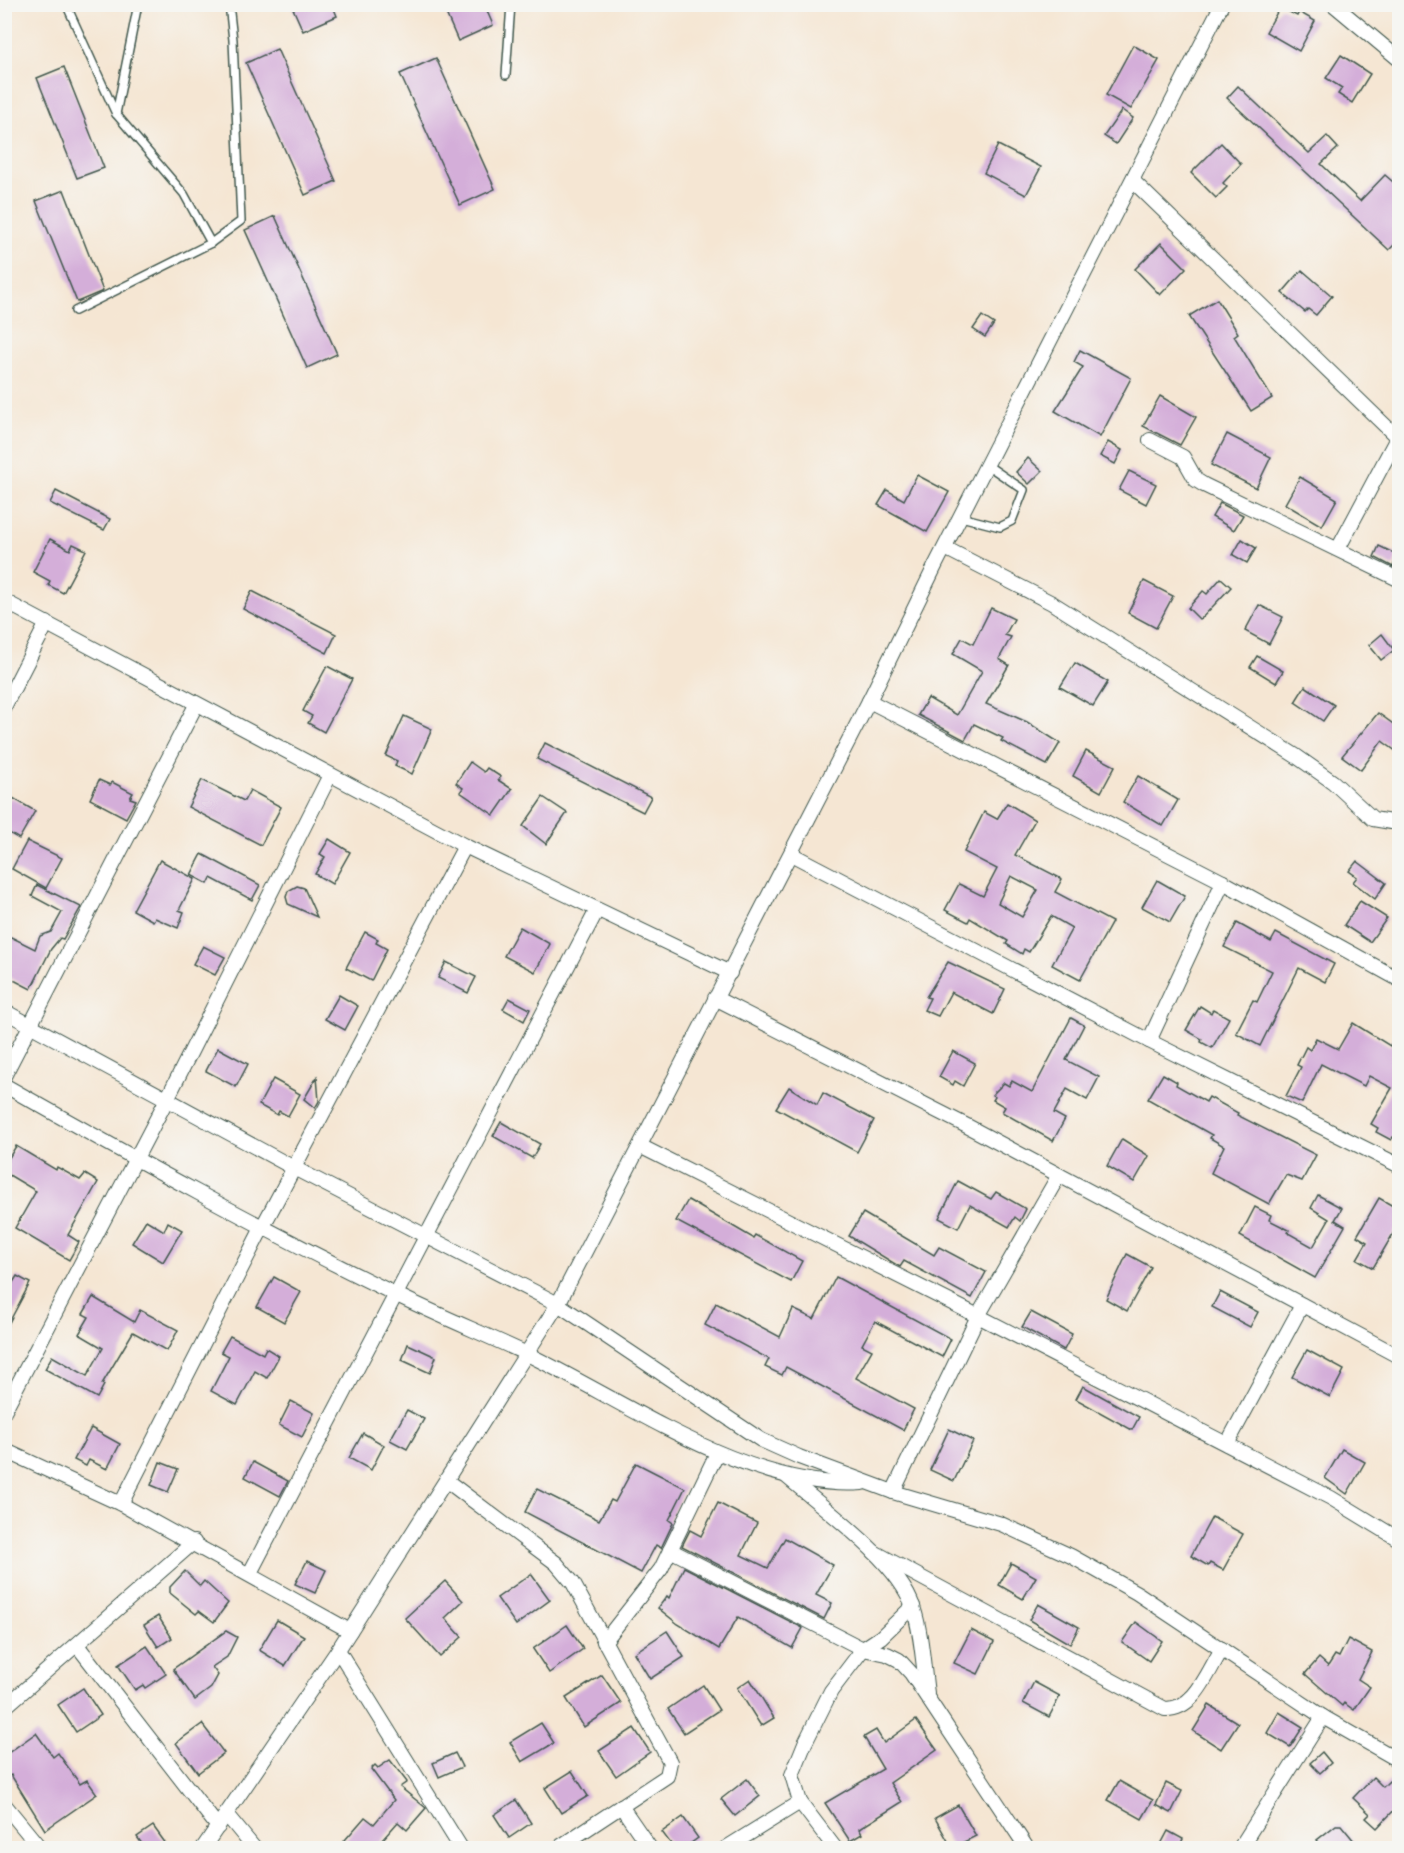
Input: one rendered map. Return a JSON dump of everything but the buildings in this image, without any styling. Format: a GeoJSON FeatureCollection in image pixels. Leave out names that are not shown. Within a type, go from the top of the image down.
{"type":"FeatureCollection","features":[{"type":"Feature","properties":{"kind":"street"},"geometry":{"type":"LineString","coordinates":[[203,1848],[338,1650],[528,1355],[558,1304],[791,854],[1222,4]]}},
{"type":"Feature","properties":{"kind":"street"},"geometry":{"type":"LineString","coordinates":[[1333,4],[1400,60]]}},
{"type":"Feature","properties":{"kind":"street"},"geometry":{"type":"LineString","coordinates":[[1133,181],[1398,439],[1338,549]]}},
{"type":"Feature","properties":{"kind":"street"},"geometry":{"type":"LineString","coordinates":[[1150,440],[1183,457],[1196,480],[1204,485],[1400,580]]}},
{"type":"Feature","properties":{"kind":"street"},"geometry":{"type":"LineString","coordinates":[[945,548],[1052,603],[1296,756],[1333,782],[1373,819],[1391,822],[1400,816]]}},
{"type":"Feature","properties":{"kind":"street"},"geometry":{"type":"LineString","coordinates":[[4,601],[465,846],[730,972]]}},
{"type":"Feature","properties":{"kind":"street"},"geometry":{"type":"LineString","coordinates":[[4,707],[47,623]]}},
{"type":"Feature","properties":{"kind":"street"},"geometry":{"type":"LineString","coordinates":[[869,701],[1223,882],[1400,980]]}},
{"type":"Feature","properties":{"kind":"street"},"geometry":{"type":"LineString","coordinates":[[4,1076],[196,705]]}},
{"type":"Feature","properties":{"kind":"street"},"geometry":{"type":"LineString","coordinates":[[4,1411],[134,1158],[167,1099],[330,775]]}},
{"type":"Feature","properties":{"kind":"street"},"geometry":{"type":"LineString","coordinates":[[121,1504],[263,1226],[465,846]]}},
{"type":"Feature","properties":{"kind":"street"},"geometry":{"type":"LineString","coordinates":[[791,854],[1149,1041],[1400,1166]]}},
{"type":"Feature","properties":{"kind":"street"},"geometry":{"type":"LineString","coordinates":[[1149,1041],[1223,882]]}},
{"type":"Feature","properties":{"kind":"street"},"geometry":{"type":"LineString","coordinates":[[250,1573],[597,910]]}},
{"type":"Feature","properties":{"kind":"street"},"geometry":{"type":"LineString","coordinates":[[715,998],[1059,1175],[1400,1357]]}},
{"type":"Feature","properties":{"kind":"street"},"geometry":{"type":"LineString","coordinates":[[4,1011],[294,1168],[428,1235],[558,1304],[761,1440],[892,1492],[1001,1524],[1071,1556],[1137,1593],[1323,1717],[1400,1761]]}},
{"type":"Feature","properties":{"kind":"street"},"geometry":{"type":"LineString","coordinates":[[4,1085],[134,1158],[263,1226],[396,1294],[528,1355],[717,1452],[784,1474],[837,1485],[868,1483]]}},
{"type":"Feature","properties":{"kind":"street"},"geometry":{"type":"LineString","coordinates":[[640,1146],[1332,1498],[1400,1540]]}},
{"type":"Feature","properties":{"kind":"street"},"geometry":{"type":"LineString","coordinates":[[892,1492],[978,1316],[1059,1175]]}},
{"type":"Feature","properties":{"kind":"street"},"geometry":{"type":"LineString","coordinates":[[1227,1444],[1302,1305]]}},
{"type":"Feature","properties":{"kind":"street"},"geometry":{"type":"LineString","coordinates":[[4,1450],[121,1504],[194,1542],[350,1631]]}},
{"type":"Feature","properties":{"kind":"street"},"geometry":{"type":"LineString","coordinates":[[604,1642],[661,1569],[717,1452]]}},
{"type":"Feature","properties":{"kind":"street"},"geometry":{"type":"LineString","coordinates":[[784,1474],[874,1552],[900,1582],[913,1606],[927,1695]]}},
{"type":"Feature","properties":{"kind":"street"},"geometry":{"type":"LineString","coordinates":[[447,1481],[556,1563],[573,1583],[670,1762],[667,1776],[561,1846]]}},
{"type":"Feature","properties":{"kind":"street"},"geometry":{"type":"LineString","coordinates":[[4,1708],[194,1542]]}},
{"type":"Feature","properties":{"kind":"street"},"geometry":{"type":"LineString","coordinates":[[670,1550],[863,1649],[887,1653],[898,1660],[927,1695],[1027,1848]]}},
{"type":"Feature","properties":{"kind":"street"},"geometry":{"type":"LineString","coordinates":[[874,1552],[1165,1709],[1177,1709],[1189,1703],[1222,1650]]}},
{"type":"Feature","properties":{"kind":"street"},"geometry":{"type":"LineString","coordinates":[[835,1848],[800,1802],[792,1775],[831,1691],[863,1649],[881,1637],[913,1606]]}},
{"type":"Feature","properties":{"kind":"street"},"geometry":{"type":"LineString","coordinates":[[77,1645],[218,1827]]}},
{"type":"Feature","properties":{"kind":"street"},"geometry":{"type":"LineString","coordinates":[[338,1650],[462,1848]]}},
{"type":"Feature","properties":{"kind":"street"},"geometry":{"type":"LineString","coordinates":[[1240,1848],[1323,1717]]}},
{"type":"Feature","properties":{"kind":"street"},"geometry":{"type":"LineString","coordinates":[[726,1848],[800,1802]]}},
{"type":"Feature","properties":{"kind":"street"},"geometry":{"type":"LineString","coordinates":[[4,1804],[40,1848]]}},
{"type":"Feature","properties":{"kind":"street"},"geometry":{"type":"LineString","coordinates":[[621,1806],[650,1848]]}},
{"type":"Feature","properties":{"kind":"street"},"geometry":{"type":"LineString","coordinates":[[226,1814],[255,1848]]}},
{"type":"Feature","properties":{"kind":"lane"},"geometry":{"type":"LineString","coordinates":[[66,4],[116,114],[184,194],[211,243]]}},
{"type":"Feature","properties":{"kind":"lane"},"geometry":{"type":"LineString","coordinates":[[116,114],[138,4]]}},
{"type":"Feature","properties":{"kind":"lane"},"geometry":{"type":"LineString","coordinates":[[75,311],[211,243],[241,221],[233,40],[229,4]]}},
{"type":"Feature","properties":{"kind":"lane"},"geometry":{"type":"LineString","coordinates":[[506,75],[511,4]]}},
{"type":"Feature","properties":{"kind":"lane"},"geometry":{"type":"LineString","coordinates":[[961,517],[1000,527],[1012,521],[1024,490],[987,465]]}}]}
